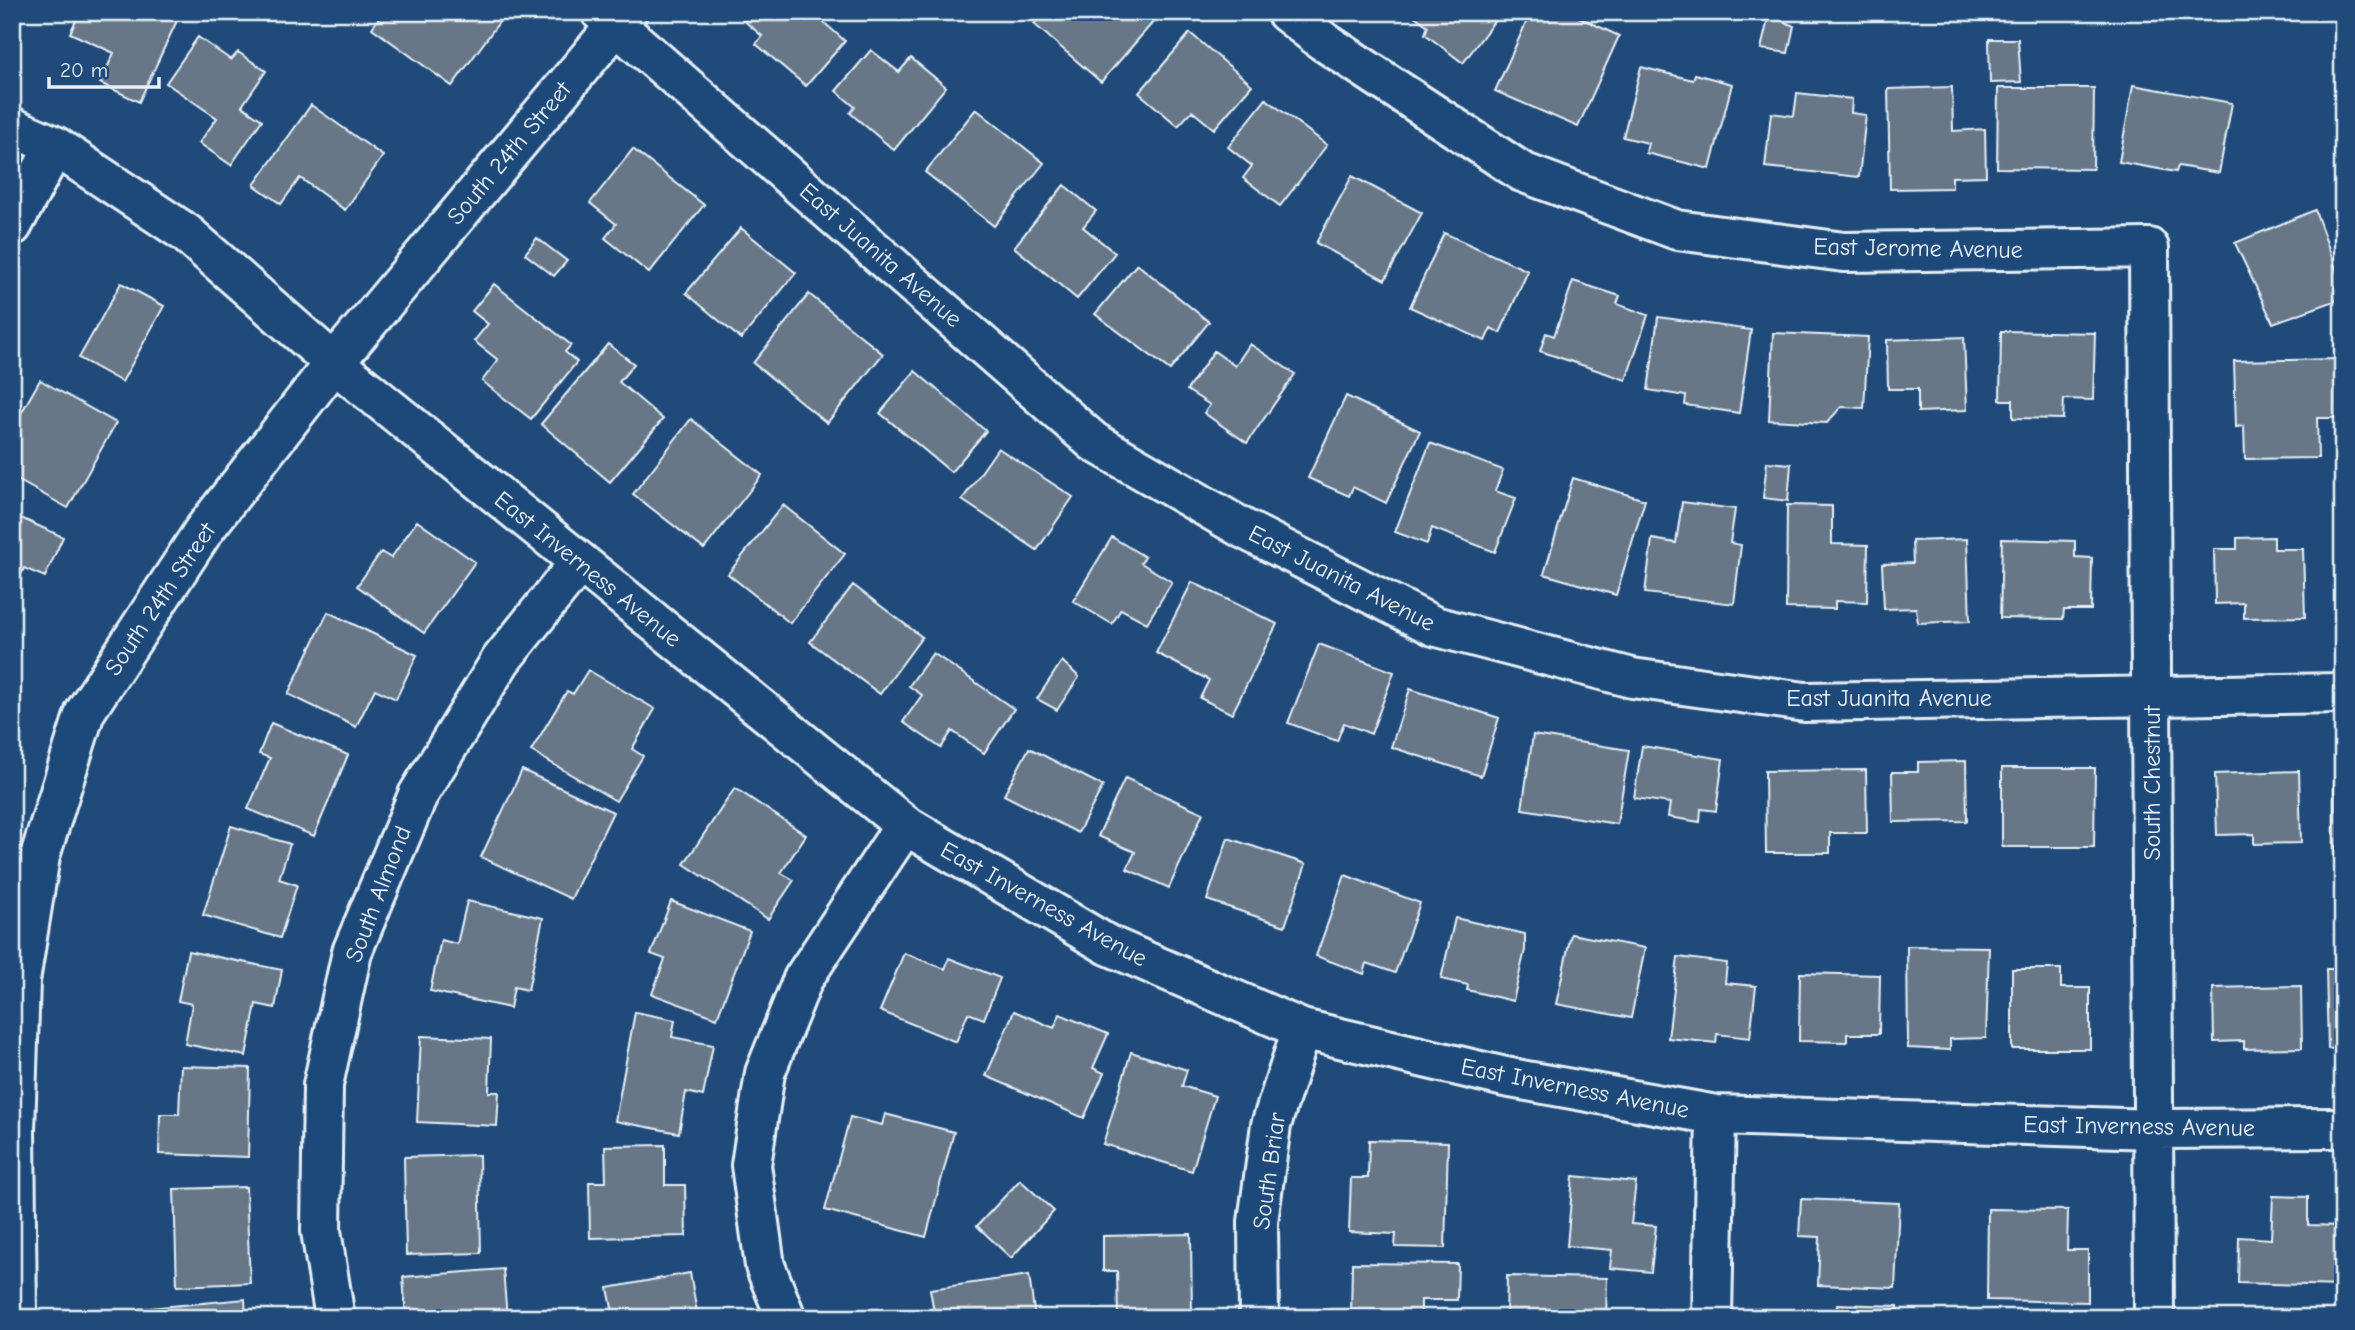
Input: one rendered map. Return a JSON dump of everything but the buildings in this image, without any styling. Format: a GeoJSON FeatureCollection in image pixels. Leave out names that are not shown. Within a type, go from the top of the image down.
{"type":"FeatureCollection","features":[{"type":"Feature","properties":{"kind":"street","name":"East Jerome Avenue"},"geometry":{"type":"LineString","coordinates":[[1286,12],[1323,41],[1522,172],[1677,230],[1844,252],[2149,248]]}},
{"type":"Feature","properties":{"kind":"street","name":"South 24th Street"},"geometry":{"type":"LineString","coordinates":[[17,1318],[16,980],[40,856],[85,712],[204,530],[334,363],[615,16]]}},
{"type":"Feature","properties":{"kind":"street","name":"East Juanita Avenue"},"geometry":{"type":"LineString","coordinates":[[615,16],[1094,442],[1244,529],[1434,626],[1632,678],[1805,702],[2343,693]]}},
{"type":"Feature","properties":{"kind":"street","name":"East Inverness Avenue"},"geometry":{"type":"LineString","coordinates":[[12,127],[55,146],[186,233],[334,363],[905,825],[1108,945],[1302,1029],[1505,1077],[1716,1115],[2153,1129],[2343,1128]]}},
{"type":"Feature","properties":{"kind":"street"},"geometry":{"type":"LineString","coordinates":[[12,226],[55,146]]}},
{"type":"Feature","properties":{"kind":"street","name":"South Chestnut"},"geometry":{"type":"LineString","coordinates":[[2149,248],[2154,1318]]}},
{"type":"Feature","properties":{"kind":"street","name":"South Almond"},"geometry":{"type":"LineString","coordinates":[[335,1318],[321,1231],[323,1085],[352,952],[418,795],[500,660],[580,562]]}},
{"type":"Feature","properties":{"kind":"street"},"geometry":{"type":"LineString","coordinates":[[786,1318],[765,1266],[751,1164],[765,1073],[803,979],[905,825]]}},
{"type":"Feature","properties":{"kind":"street","name":"South Briar"},"geometry":{"type":"LineString","coordinates":[[1259,1318],[1258,1222],[1271,1125],[1302,1029]]}},
{"type":"Feature","properties":{"kind":"street"},"geometry":{"type":"LineString","coordinates":[[1712,1318],[1716,1115]]}}]}
